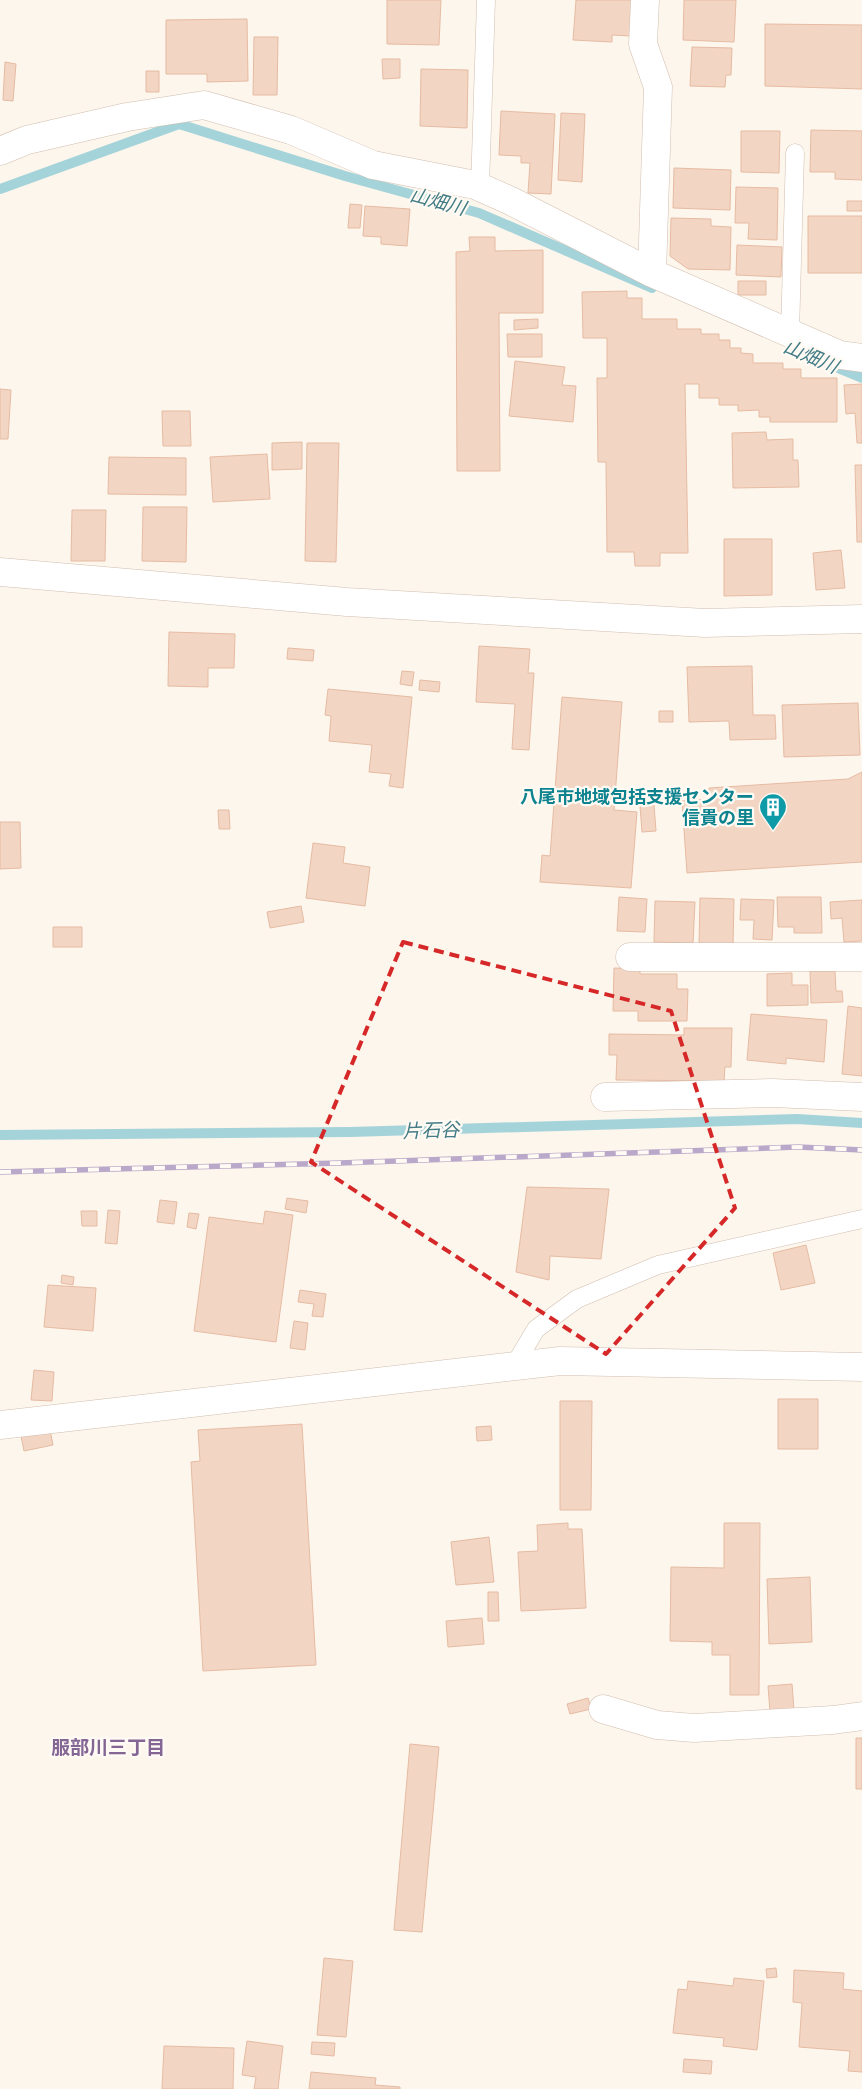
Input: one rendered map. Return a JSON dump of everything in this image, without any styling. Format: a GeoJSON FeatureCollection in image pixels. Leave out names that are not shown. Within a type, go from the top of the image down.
{"type":"FeatureCollection","features":[{"type":"Feature","properties":{"kind":"street"},"geometry":{"type":"LineString","coordinates":[[645,0],[643,44],[658,88],[652,273]]}},
{"type":"Feature","properties":{"kind":"street"},"geometry":{"type":"LineString","coordinates":[[0,151],[28,140],[127,117],[204,105],[291,130],[373,166],[475,185],[511,201],[652,273],[840,355],[862,358]]}},
{"type":"Feature","properties":{"kind":"street"},"geometry":{"type":"LineString","coordinates":[[0,572],[347,602],[705,623],[862,619]]}},
{"type":"Feature","properties":{"kind":"street"},"geometry":{"type":"LineString","coordinates":[[630,957],[862,957]]}},
{"type":"Feature","properties":{"kind":"street"},"geometry":{"type":"LineString","coordinates":[[605,1097],[773,1093],[862,1097]]}},
{"type":"Feature","properties":{"kind":"street"},"geometry":{"type":"LineString","coordinates":[[0,1425],[560,1361],[862,1367]]}},
{"type":"Feature","properties":{"kind":"street"},"geometry":{"type":"LineString","coordinates":[[603,1709],[657,1726],[694,1728],[833,1720],[862,1716]]}},
{"type":"Feature","properties":{"kind":"lane"},"geometry":{"type":"LineString","coordinates":[[480,188],[486,0]]}},
{"type":"Feature","properties":{"kind":"lane"},"geometry":{"type":"LineString","coordinates":[[790,332],[795,153]]}},
{"type":"Feature","properties":{"kind":"lane"},"geometry":{"type":"LineString","coordinates":[[514,1366],[536,1330],[577,1299],[658,1265],[862,1219]]}},
{"type":"Feature","properties":{"kind":"highlighted area"},"geometry":{"type":"Polygon","coordinates":[[[403,942],[671,1011],[735,1208],[606,1354],[311,1162],[403,942]]]}},
{"type":"Feature","properties":{"kind":"building"},"geometry":{"type":"Polygon","coordinates":[[[387,0],[441,0],[439,45],[387,44],[387,0]]]}},
{"type":"Feature","properties":{"kind":"building"},"geometry":{"type":"Polygon","coordinates":[[[576,0],[632,0],[631,36],[612,35],[612,42],[573,40],[576,0]]]}},
{"type":"Feature","properties":{"kind":"building"},"geometry":{"type":"Polygon","coordinates":[[[684,0],[736,0],[734,42],[683,40],[684,0]]]}},
{"type":"Feature","properties":{"kind":"building"},"geometry":{"type":"Polygon","coordinates":[[[247,19],[248,81],[207,82],[207,74],[166,74],[166,20],[247,19]]]}},
{"type":"Feature","properties":{"kind":"building"},"geometry":{"type":"Polygon","coordinates":[[[765,24],[862,25],[862,89],[765,86],[765,24]]]}},
{"type":"Feature","properties":{"kind":"building"},"geometry":{"type":"Polygon","coordinates":[[[254,37],[278,37],[277,95],[253,95],[254,37]]]}},
{"type":"Feature","properties":{"kind":"building"},"geometry":{"type":"Polygon","coordinates":[[[692,47],[732,48],[731,75],[726,75],[725,87],[690,86],[692,47]]]}},
{"type":"Feature","properties":{"kind":"building"},"geometry":{"type":"Polygon","coordinates":[[[382,59],[400,59],[400,78],[383,79],[382,59]]]}},
{"type":"Feature","properties":{"kind":"building"},"geometry":{"type":"Polygon","coordinates":[[[5,62],[16,64],[13,101],[3,100],[5,62]]]}},
{"type":"Feature","properties":{"kind":"building"},"geometry":{"type":"Polygon","coordinates":[[[421,69],[468,70],[467,128],[420,126],[421,69]]]}},
{"type":"Feature","properties":{"kind":"building"},"geometry":{"type":"Polygon","coordinates":[[[146,71],[159,71],[159,92],[146,92],[146,71]]]}},
{"type":"Feature","properties":{"kind":"building"},"geometry":{"type":"Polygon","coordinates":[[[501,111],[555,114],[551,194],[528,193],[530,163],[521,163],[521,156],[499,155],[501,111]]]}},
{"type":"Feature","properties":{"kind":"building"},"geometry":{"type":"Polygon","coordinates":[[[561,113],[585,114],[582,182],[558,180],[561,113]]]}},
{"type":"Feature","properties":{"kind":"building"},"geometry":{"type":"Polygon","coordinates":[[[811,130],[862,131],[862,180],[835,179],[835,172],[810,172],[811,130]]]}},
{"type":"Feature","properties":{"kind":"building"},"geometry":{"type":"Polygon","coordinates":[[[741,131],[780,131],[779,173],[741,172],[741,131]]]}},
{"type":"Feature","properties":{"kind":"building"},"geometry":{"type":"Polygon","coordinates":[[[674,168],[731,170],[730,210],[673,208],[674,168]]]}},
{"type":"Feature","properties":{"kind":"building"},"geometry":{"type":"Polygon","coordinates":[[[736,187],[778,188],[777,240],[748,239],[749,223],[735,223],[736,187]]]}},
{"type":"Feature","properties":{"kind":"building"},"geometry":{"type":"Polygon","coordinates":[[[847,201],[862,201],[862,211],[847,211],[847,201]]]}},
{"type":"Feature","properties":{"kind":"building"},"geometry":{"type":"Polygon","coordinates":[[[350,204],[362,205],[360,228],[348,228],[350,204]]]}},
{"type":"Feature","properties":{"kind":"building"},"geometry":{"type":"Polygon","coordinates":[[[365,206],[410,209],[407,246],[381,244],[381,237],[363,236],[365,206]]]}},
{"type":"Feature","properties":{"kind":"building"},"geometry":{"type":"Polygon","coordinates":[[[808,216],[862,216],[862,273],[808,273],[808,216]]]}},
{"type":"Feature","properties":{"kind":"building"},"geometry":{"type":"Polygon","coordinates":[[[671,218],[711,219],[711,226],[731,227],[730,270],[688,269],[670,256],[671,218]]]}},
{"type":"Feature","properties":{"kind":"building"},"geometry":{"type":"Polygon","coordinates":[[[469,237],[495,237],[495,251],[543,250],[543,313],[499,313],[500,471],[457,471],[456,252],[470,251],[469,237]]]}},
{"type":"Feature","properties":{"kind":"building"},"geometry":{"type":"Polygon","coordinates":[[[737,245],[782,247],[781,277],[736,275],[737,245]]]}},
{"type":"Feature","properties":{"kind":"building"},"geometry":{"type":"Polygon","coordinates":[[[738,281],[766,281],[766,295],[738,295],[738,281]]]}},
{"type":"Feature","properties":{"kind":"building"},"geometry":{"type":"Polygon","coordinates":[[[627,291],[627,298],[642,298],[642,319],[677,319],[677,329],[701,329],[701,334],[719,334],[719,340],[730,340],[730,348],[741,348],[741,353],[753,354],[753,363],[783,363],[783,369],[801,369],[801,378],[837,378],[837,422],[770,422],[770,417],[759,417],[759,410],[738,411],[738,405],[719,405],[719,398],[699,398],[699,384],[685,384],[688,553],[660,553],[660,566],[635,566],[634,552],[607,552],[606,462],[598,462],[597,378],[607,378],[607,338],[583,338],[582,292],[627,291]]]}},
{"type":"Feature","properties":{"kind":"building"},"geometry":{"type":"Polygon","coordinates":[[[538,319],[538,328],[514,330],[514,320],[538,319]]]}},
{"type":"Feature","properties":{"kind":"building"},"geometry":{"type":"Polygon","coordinates":[[[507,334],[542,334],[542,357],[508,357],[507,334]]]}},
{"type":"Feature","properties":{"kind":"building"},"geometry":{"type":"Polygon","coordinates":[[[515,361],[565,367],[562,385],[576,386],[573,422],[509,416],[515,361]]]}},
{"type":"Feature","properties":{"kind":"building"},"geometry":{"type":"Polygon","coordinates":[[[862,384],[862,443],[857,443],[855,413],[846,414],[844,385],[862,384]]]}},
{"type":"Feature","properties":{"kind":"building"},"geometry":{"type":"Polygon","coordinates":[[[0,389],[11,390],[8,439],[0,439],[0,389]]]}},
{"type":"Feature","properties":{"kind":"building"},"geometry":{"type":"Polygon","coordinates":[[[162,411],[190,411],[191,446],[163,446],[162,411]]]}},
{"type":"Feature","properties":{"kind":"building"},"geometry":{"type":"Polygon","coordinates":[[[766,432],[767,440],[793,439],[793,460],[798,460],[799,487],[733,488],[732,433],[766,432]]]}},
{"type":"Feature","properties":{"kind":"building"},"geometry":{"type":"Polygon","coordinates":[[[302,442],[302,469],[272,470],[272,443],[302,442]]]}},
{"type":"Feature","properties":{"kind":"building"},"geometry":{"type":"Polygon","coordinates":[[[307,443],[339,443],[336,562],[305,561],[307,443]]]}},
{"type":"Feature","properties":{"kind":"building"},"geometry":{"type":"Polygon","coordinates":[[[267,454],[270,499],[213,502],[210,457],[267,454]]]}},
{"type":"Feature","properties":{"kind":"building"},"geometry":{"type":"Polygon","coordinates":[[[109,457],[186,458],[186,495],[108,494],[109,457]]]}},
{"type":"Feature","properties":{"kind":"building"},"geometry":{"type":"Polygon","coordinates":[[[855,465],[862,465],[862,542],[857,542],[855,465]]]}},
{"type":"Feature","properties":{"kind":"building"},"geometry":{"type":"Polygon","coordinates":[[[143,507],[187,507],[186,562],[142,561],[143,507]]]}},
{"type":"Feature","properties":{"kind":"building"},"geometry":{"type":"Polygon","coordinates":[[[72,510],[106,510],[105,561],[71,561],[72,510]]]}},
{"type":"Feature","properties":{"kind":"building"},"geometry":{"type":"Polygon","coordinates":[[[724,539],[772,539],[772,595],[724,596],[724,539]]]}},
{"type":"Feature","properties":{"kind":"building"},"geometry":{"type":"Polygon","coordinates":[[[841,550],[845,588],[816,590],[813,553],[841,550]]]}},
{"type":"Feature","properties":{"kind":"building"},"geometry":{"type":"Polygon","coordinates":[[[169,632],[235,634],[234,668],[208,668],[208,687],[168,686],[169,632]]]}},
{"type":"Feature","properties":{"kind":"building"},"geometry":{"type":"Polygon","coordinates":[[[479,646],[530,649],[528,673],[534,673],[529,750],[512,749],[515,704],[476,702],[479,646]]]}},
{"type":"Feature","properties":{"kind":"building"},"geometry":{"type":"Polygon","coordinates":[[[288,648],[314,650],[313,661],[287,659],[288,648]]]}},
{"type":"Feature","properties":{"kind":"building"},"geometry":{"type":"Polygon","coordinates":[[[752,666],[753,715],[775,715],[776,739],[730,740],[729,721],[689,722],[687,667],[752,666]]]}},
{"type":"Feature","properties":{"kind":"building"},"geometry":{"type":"Polygon","coordinates":[[[402,671],[414,672],[412,686],[400,684],[402,671]]]}},
{"type":"Feature","properties":{"kind":"building"},"geometry":{"type":"Polygon","coordinates":[[[420,680],[440,682],[439,692],[419,690],[420,680]]]}},
{"type":"Feature","properties":{"kind":"building"},"geometry":{"type":"Polygon","coordinates":[[[328,689],[412,697],[403,788],[389,786],[391,774],[369,772],[372,745],[329,741],[331,716],[325,715],[328,689]]]}},
{"type":"Feature","properties":{"kind":"building"},"geometry":{"type":"Polygon","coordinates":[[[562,697],[622,702],[614,810],[637,812],[631,888],[540,882],[542,855],[550,856],[562,697]]]}},
{"type":"Feature","properties":{"kind":"building"},"geometry":{"type":"Polygon","coordinates":[[[858,703],[860,755],[784,757],[782,705],[858,703]]]}},
{"type":"Feature","properties":{"kind":"building"},"geometry":{"type":"Polygon","coordinates":[[[659,711],[673,711],[673,722],[659,722],[659,711]]]}},
{"type":"Feature","properties":{"kind":"building","name":"八尾市地域包括支援センター 信貴の里"},"geometry":{"type":"Polygon","coordinates":[[[862,772],[862,862],[687,873],[682,801],[709,799],[709,788],[848,779],[862,772]]]}},
{"type":"Feature","properties":{"kind":"building"},"geometry":{"type":"Polygon","coordinates":[[[654,805],[656,831],[642,832],[640,806],[654,805]]]}},
{"type":"Feature","properties":{"kind":"building"},"geometry":{"type":"Polygon","coordinates":[[[218,810],[229,810],[230,829],[219,829],[218,810]]]}},
{"type":"Feature","properties":{"kind":"building"},"geometry":{"type":"Polygon","coordinates":[[[0,822],[20,822],[21,868],[0,869],[0,822]]]}},
{"type":"Feature","properties":{"kind":"building"},"geometry":{"type":"Polygon","coordinates":[[[313,843],[345,847],[343,863],[370,867],[365,906],[306,898],[313,843]]]}},
{"type":"Feature","properties":{"kind":"building"},"geometry":{"type":"Polygon","coordinates":[[[619,897],[647,899],[645,932],[617,931],[619,897]]]}},
{"type":"Feature","properties":{"kind":"building"},"geometry":{"type":"Polygon","coordinates":[[[777,897],[821,897],[822,933],[794,933],[794,927],[778,927],[777,897]]]}},
{"type":"Feature","properties":{"kind":"building"},"geometry":{"type":"Polygon","coordinates":[[[700,898],[734,899],[733,946],[699,945],[700,898]]]}},
{"type":"Feature","properties":{"kind":"building"},"geometry":{"type":"Polygon","coordinates":[[[741,899],[774,900],[772,940],[753,939],[754,920],[740,920],[741,899]]]}},
{"type":"Feature","properties":{"kind":"building"},"geometry":{"type":"Polygon","coordinates":[[[862,900],[862,941],[844,942],[842,918],[831,919],[830,902],[862,900]]]}},
{"type":"Feature","properties":{"kind":"building"},"geometry":{"type":"Polygon","coordinates":[[[655,901],[695,902],[693,943],[654,942],[655,901]]]}},
{"type":"Feature","properties":{"kind":"building"},"geometry":{"type":"Polygon","coordinates":[[[301,906],[304,922],[270,928],[267,912],[301,906]]]}},
{"type":"Feature","properties":{"kind":"building"},"geometry":{"type":"Polygon","coordinates":[[[53,927],[82,927],[82,947],[53,947],[53,927]]]}},
{"type":"Feature","properties":{"kind":"building"},"geometry":{"type":"Polygon","coordinates":[[[614,968],[640,969],[640,974],[677,974],[677,989],[688,989],[687,1021],[638,1021],[638,1011],[613,1011],[614,968]]]}},
{"type":"Feature","properties":{"kind":"building"},"geometry":{"type":"Polygon","coordinates":[[[810,971],[835,971],[836,991],[842,991],[843,1002],[811,1003],[810,971]]]}},
{"type":"Feature","properties":{"kind":"building"},"geometry":{"type":"Polygon","coordinates":[[[792,973],[792,985],[808,985],[808,1005],[767,1006],[767,974],[792,973]]]}},
{"type":"Feature","properties":{"kind":"building"},"geometry":{"type":"Polygon","coordinates":[[[848,1006],[862,1008],[862,1076],[842,1074],[848,1006]]]}},
{"type":"Feature","properties":{"kind":"building"},"geometry":{"type":"Polygon","coordinates":[[[751,1014],[827,1020],[824,1062],[786,1058],[786,1064],[747,1060],[751,1014]]]}},
{"type":"Feature","properties":{"kind":"building"},"geometry":{"type":"Polygon","coordinates":[[[684,1028],[732,1028],[731,1067],[725,1067],[724,1081],[616,1080],[617,1055],[609,1055],[609,1034],[684,1035],[684,1028]]]}},
{"type":"Feature","properties":{"kind":"building"},"geometry":{"type":"Polygon","coordinates":[[[527,1187],[609,1189],[601,1259],[550,1256],[549,1280],[516,1272],[527,1187]]]}},
{"type":"Feature","properties":{"kind":"building"},"geometry":{"type":"Polygon","coordinates":[[[287,1198],[308,1201],[306,1213],[285,1209],[287,1198]]]}},
{"type":"Feature","properties":{"kind":"building"},"geometry":{"type":"Polygon","coordinates":[[[160,1200],[177,1202],[174,1224],[157,1222],[160,1200]]]}},
{"type":"Feature","properties":{"kind":"building"},"geometry":{"type":"Polygon","coordinates":[[[108,1210],[120,1211],[117,1244],[105,1243],[108,1210]]]}},
{"type":"Feature","properties":{"kind":"building"},"geometry":{"type":"Polygon","coordinates":[[[81,1211],[97,1211],[97,1226],[82,1226],[81,1211]]]}},
{"type":"Feature","properties":{"kind":"building"},"geometry":{"type":"Polygon","coordinates":[[[265,1211],[293,1215],[276,1342],[194,1331],[209,1217],[263,1224],[265,1211]]]}},
{"type":"Feature","properties":{"kind":"building"},"geometry":{"type":"Polygon","coordinates":[[[189,1213],[199,1214],[196,1229],[187,1227],[189,1213]]]}},
{"type":"Feature","properties":{"kind":"building"},"geometry":{"type":"Polygon","coordinates":[[[806,1245],[815,1283],[781,1290],[773,1253],[806,1245]]]}},
{"type":"Feature","properties":{"kind":"building"},"geometry":{"type":"Polygon","coordinates":[[[62,1275],[74,1277],[73,1285],[61,1283],[62,1275]]]}},
{"type":"Feature","properties":{"kind":"building"},"geometry":{"type":"Polygon","coordinates":[[[48,1285],[96,1288],[93,1331],[44,1327],[48,1285]]]}},
{"type":"Feature","properties":{"kind":"building"},"geometry":{"type":"Polygon","coordinates":[[[300,1290],[326,1294],[323,1317],[312,1316],[314,1304],[298,1302],[300,1290]]]}},
{"type":"Feature","properties":{"kind":"building"},"geometry":{"type":"Polygon","coordinates":[[[294,1321],[308,1323],[305,1350],[290,1348],[294,1321]]]}},
{"type":"Feature","properties":{"kind":"building"},"geometry":{"type":"Polygon","coordinates":[[[34,1370],[54,1372],[52,1401],[31,1400],[34,1370]]]}},
{"type":"Feature","properties":{"kind":"building"},"geometry":{"type":"Polygon","coordinates":[[[778,1399],[818,1399],[818,1449],[778,1449],[778,1399]]]}},
{"type":"Feature","properties":{"kind":"building"},"geometry":{"type":"Polygon","coordinates":[[[560,1401],[592,1401],[591,1510],[560,1510],[560,1401]]]}},
{"type":"Feature","properties":{"kind":"building"},"geometry":{"type":"Polygon","coordinates":[[[302,1424],[316,1665],[203,1671],[191,1462],[200,1461],[198,1430],[302,1424]]]}},
{"type":"Feature","properties":{"kind":"building"},"geometry":{"type":"Polygon","coordinates":[[[491,1426],[492,1440],[477,1441],[476,1427],[491,1426]]]}},
{"type":"Feature","properties":{"kind":"building"},"geometry":{"type":"Polygon","coordinates":[[[50,1430],[53,1445],[24,1451],[21,1436],[50,1430]]]}},
{"type":"Feature","properties":{"kind":"building"},"geometry":{"type":"Polygon","coordinates":[[[568,1523],[568,1529],[582,1529],[586,1608],[521,1611],[518,1552],[538,1551],[537,1525],[568,1523]]]}},
{"type":"Feature","properties":{"kind":"building"},"geometry":{"type":"Polygon","coordinates":[[[724,1523],[760,1523],[759,1695],[730,1695],[730,1655],[712,1655],[712,1642],[670,1641],[671,1567],[724,1568],[724,1523]]]}},
{"type":"Feature","properties":{"kind":"building"},"geometry":{"type":"Polygon","coordinates":[[[489,1537],[494,1582],[456,1585],[451,1542],[489,1537]]]}},
{"type":"Feature","properties":{"kind":"building"},"geometry":{"type":"Polygon","coordinates":[[[810,1577],[812,1642],[769,1644],[767,1579],[810,1577]]]}},
{"type":"Feature","properties":{"kind":"building"},"geometry":{"type":"Polygon","coordinates":[[[488,1592],[498,1592],[499,1621],[488,1621],[488,1592]]]}},
{"type":"Feature","properties":{"kind":"building"},"geometry":{"type":"Polygon","coordinates":[[[482,1618],[484,1644],[448,1647],[446,1621],[482,1618]]]}},
{"type":"Feature","properties":{"kind":"building"},"geometry":{"type":"Polygon","coordinates":[[[792,1684],[794,1710],[770,1712],[768,1686],[792,1684]]]}},
{"type":"Feature","properties":{"kind":"building"},"geometry":{"type":"Polygon","coordinates":[[[588,1698],[591,1709],[570,1714],[567,1704],[588,1698]]]}},
{"type":"Feature","properties":{"kind":"building"},"geometry":{"type":"Polygon","coordinates":[[[856,1738],[862,1738],[862,1789],[856,1789],[856,1738]]]}},
{"type":"Feature","properties":{"kind":"building"},"geometry":{"type":"Polygon","coordinates":[[[410,1744],[439,1747],[422,1932],[394,1930],[410,1744]]]}},
{"type":"Feature","properties":{"kind":"building"},"geometry":{"type":"Polygon","coordinates":[[[324,1958],[353,1961],[346,2037],[317,2035],[324,1958]]]}},
{"type":"Feature","properties":{"kind":"building"},"geometry":{"type":"Polygon","coordinates":[[[776,1968],[777,1977],[767,1978],[766,1969],[776,1968]]]}},
{"type":"Feature","properties":{"kind":"building"},"geometry":{"type":"Polygon","coordinates":[[[794,1970],[844,1973],[843,1989],[862,1991],[862,2072],[848,2071],[850,2051],[799,2047],[802,2003],[793,2002],[794,1970]]]}},
{"type":"Feature","properties":{"kind":"building"},"geometry":{"type":"Polygon","coordinates":[[[734,1978],[764,1981],[757,2050],[723,2046],[724,2038],[673,2033],[678,1989],[687,1990],[688,1981],[733,1986],[734,1978]]]}},
{"type":"Feature","properties":{"kind":"building"},"geometry":{"type":"Polygon","coordinates":[[[247,2041],[283,2046],[278,2089],[254,2089],[256,2077],[242,2075],[247,2041]]]}},
{"type":"Feature","properties":{"kind":"building"},"geometry":{"type":"Polygon","coordinates":[[[312,2042],[335,2043],[334,2056],[311,2054],[312,2042]]]}},
{"type":"Feature","properties":{"kind":"building"},"geometry":{"type":"Polygon","coordinates":[[[164,2046],[234,2048],[233,2089],[162,2089],[164,2046]]]}},
{"type":"Feature","properties":{"kind":"building"},"geometry":{"type":"Polygon","coordinates":[[[684,2059],[712,2061],[711,2074],[683,2072],[684,2059]]]}},
{"type":"Feature","properties":{"kind":"building"},"geometry":{"type":"Polygon","coordinates":[[[311,2072],[376,2078],[375,2085],[400,2087],[400,2089],[309,2089],[311,2072]]]}},
{"type":"Feature","properties":{"kind":"waterway","name":"山畑川"},"geometry":{"type":"LineString","coordinates":[[0,189],[179,124],[345,176],[479,213],[652,288]]}},
{"type":"Feature","properties":{"kind":"waterway","name":"山畑川"},"geometry":{"type":"LineString","coordinates":[[828,364],[862,378]]}},
{"type":"Feature","properties":{"kind":"waterway","name":"片石谷"},"geometry":{"type":"LineString","coordinates":[[0,1135],[350,1132],[797,1119],[862,1123]]}},
{"type":"Feature","properties":{"kind":"railway"},"geometry":{"type":"LineString","coordinates":[[0,1172],[340,1163],[798,1147],[862,1150]]}},
{"type":"Feature","properties":{"kind":"place","name":"八尾市地域包括支援センター 信貴の里"},"geometry":{"type":"Point","coordinates":[773,831]}},
{"type":"Feature","properties":{"kind":"district","name":"服部川三丁目"},"geometry":{"type":"Point","coordinates":[108,1747]}}]}
